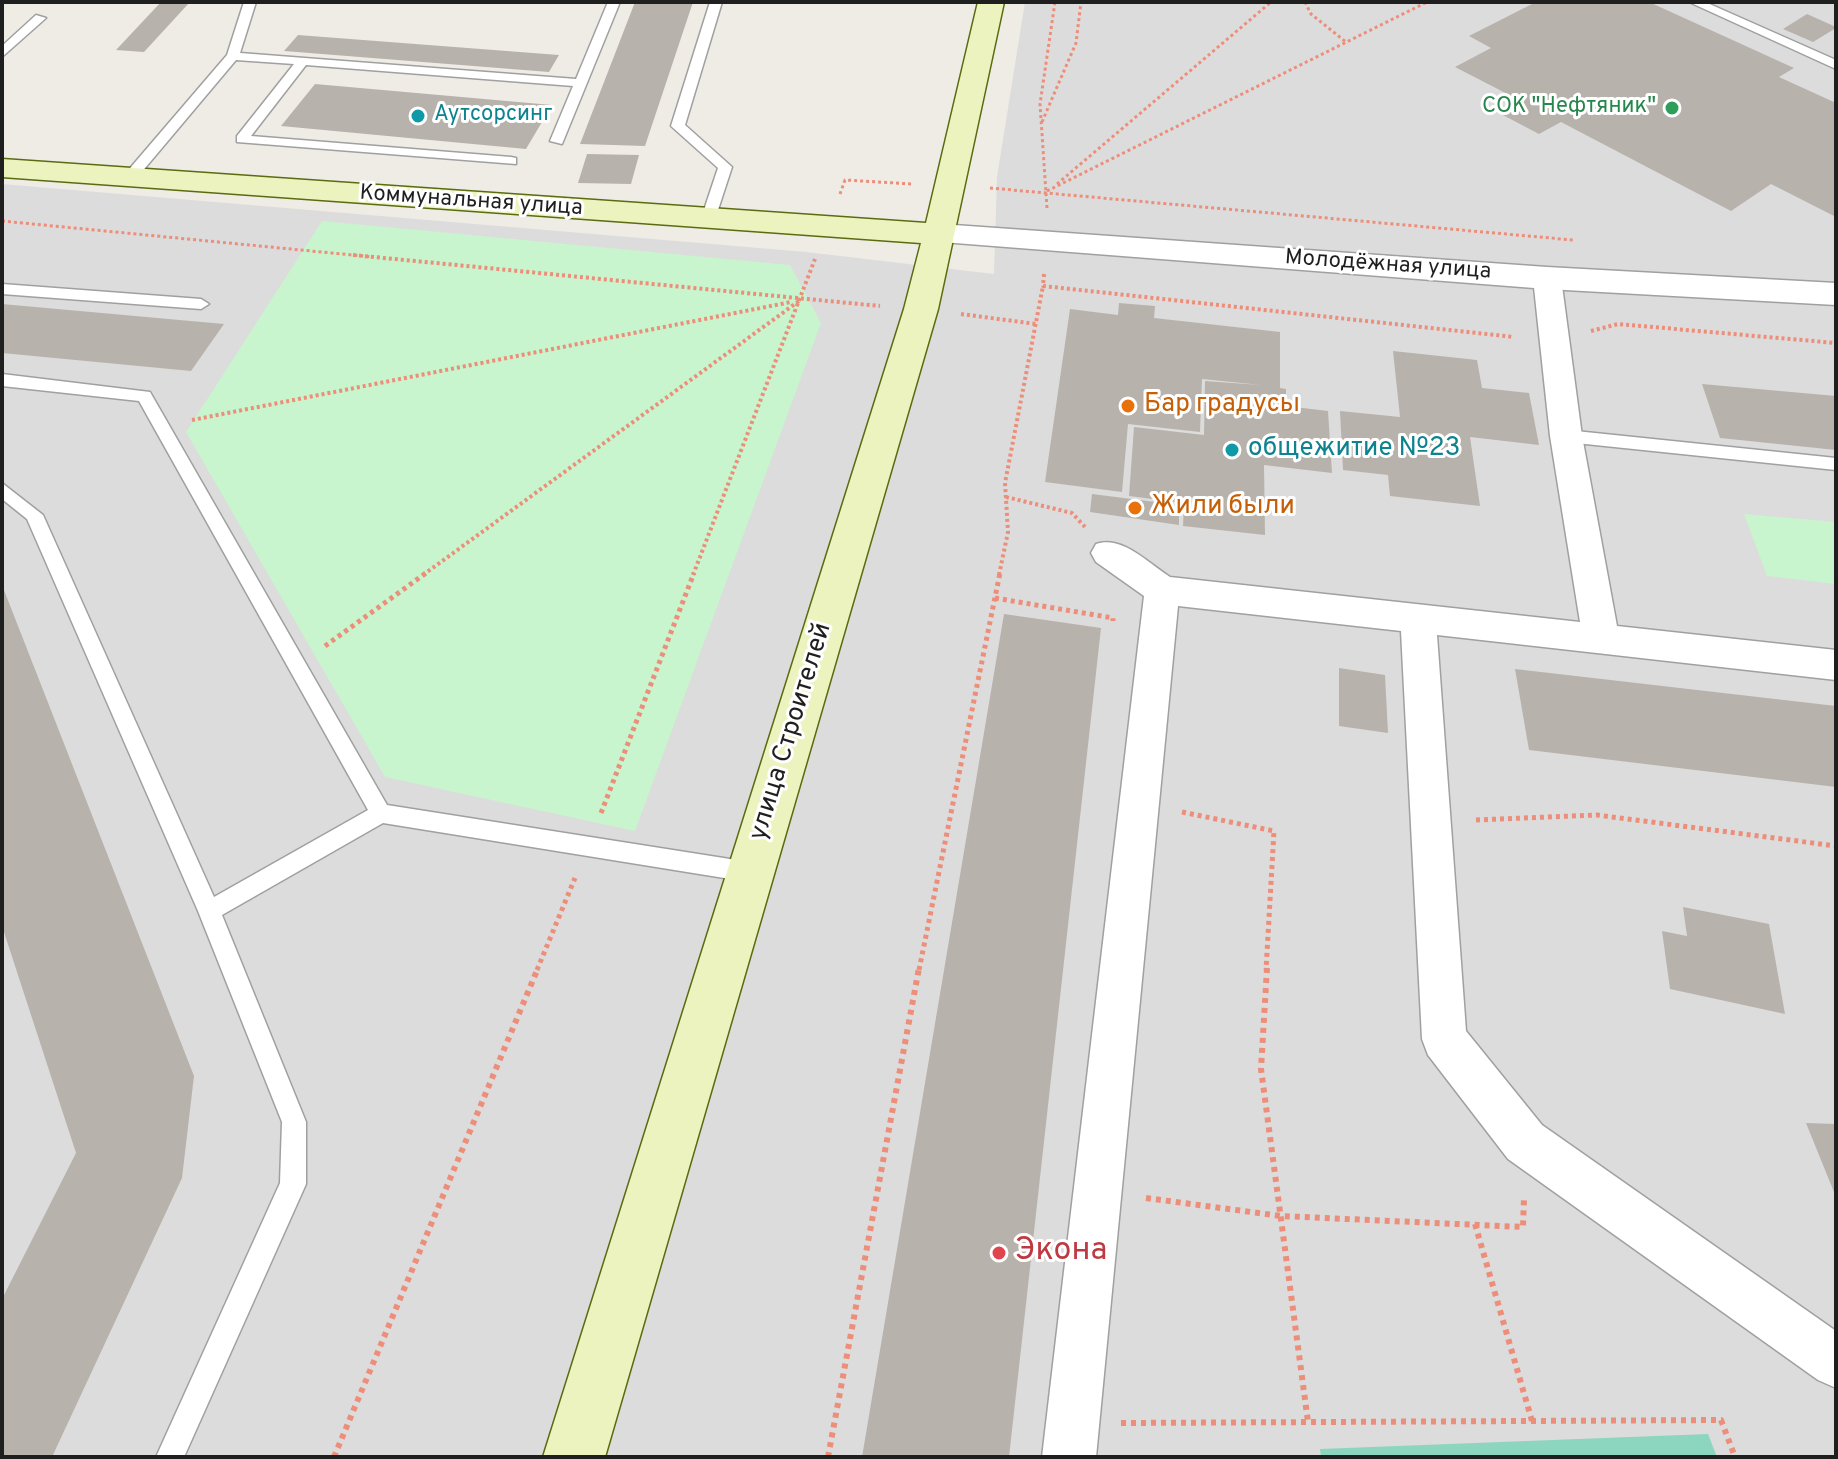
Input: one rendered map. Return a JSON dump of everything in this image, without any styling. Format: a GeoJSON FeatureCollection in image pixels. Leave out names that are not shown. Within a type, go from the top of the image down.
{"type":"FeatureCollection","features":[{"type":"Feature","properties":{"kind":"main road","name":"улица Строителей"},"geometry":{"type":"LineString","coordinates":[[574,1457],[921,309],[991,2]]}},
{"type":"Feature","properties":{"kind":"main road","name":"Коммунальная улица"},"geometry":{"type":"LineString","coordinates":[[2,168],[940,234]]}},
{"type":"Feature","properties":{"kind":"street","name":"Молодёжная улица"},"geometry":{"type":"LineString","coordinates":[[940,234],[1547,278],[1836,294]]}},
{"type":"Feature","properties":{"kind":"street"},"geometry":{"type":"LineString","coordinates":[[1547,278],[1566,436],[1601,639]]}},
{"type":"Feature","properties":{"kind":"street"},"geometry":{"type":"LineString","coordinates":[[1108,553],[1162,590],[1836,665]]}},
{"type":"Feature","properties":{"kind":"street"},"geometry":{"type":"LineString","coordinates":[[1071,1440],[1162,590]]}},
{"type":"Feature","properties":{"kind":"street"},"geometry":{"type":"LineString","coordinates":[[1418,619],[1444,1039],[1525,1142],[1836,1362]]}},
{"type":"Feature","properties":{"kind":"lane"},"geometry":{"type":"LineString","coordinates":[[130,177],[233,56],[250,2]]}},
{"type":"Feature","properties":{"kind":"lane"},"geometry":{"type":"LineString","coordinates":[[557,141],[614,2]]}},
{"type":"Feature","properties":{"kind":"lane"},"geometry":{"type":"LineString","coordinates":[[708,219],[725,167],[678,126],[716,2]]}},
{"type":"Feature","properties":{"kind":"lane"},"geometry":{"type":"LineString","coordinates":[[1695,2],[1836,65]]}},
{"type":"Feature","properties":{"kind":"lane"},"geometry":{"type":"LineString","coordinates":[[2,53],[40,18]]}},
{"type":"Feature","properties":{"kind":"lane"},"geometry":{"type":"LineString","coordinates":[[233,56],[581,83]]}},
{"type":"Feature","properties":{"kind":"lane"},"geometry":{"type":"LineString","coordinates":[[303,61],[242,139],[511,161]]}},
{"type":"Feature","properties":{"kind":"lane"},"geometry":{"type":"LineString","coordinates":[[2,289],[201,304]]}},
{"type":"Feature","properties":{"kind":"lane"},"geometry":{"type":"LineString","coordinates":[[2,380],[144,396],[381,813]]}},
{"type":"Feature","properties":{"kind":"lane"},"geometry":{"type":"LineString","coordinates":[[1566,436],[1836,464]]}},
{"type":"Feature","properties":{"kind":"lane"},"geometry":{"type":"LineString","coordinates":[[2,489],[34,515],[209,911],[294,1122],[293,1184],[170,1457]]}},
{"type":"Feature","properties":{"kind":"lane"},"geometry":{"type":"LineString","coordinates":[[209,911],[381,813],[749,872]]}},
{"type":"Feature","properties":{"kind":"path"},"geometry":{"type":"LineString","coordinates":[[1042,123],[1076,43],[1081,2]]}},
{"type":"Feature","properties":{"kind":"path"},"geometry":{"type":"LineString","coordinates":[[1271,2],[1046,192],[1583,241]]}},
{"type":"Feature","properties":{"kind":"path"},"geometry":{"type":"LineString","coordinates":[[1305,2],[1311,14],[1346,42]]}},
{"type":"Feature","properties":{"kind":"path"},"geometry":{"type":"LineString","coordinates":[[1050,189],[1427,2]]}},
{"type":"Feature","properties":{"kind":"path"},"geometry":{"type":"LineString","coordinates":[[2,221],[799,301],[921,309],[1036,324]]}},
{"type":"Feature","properties":{"kind":"path"},"geometry":{"type":"LineString","coordinates":[[828,1457],[902,1052],[1008,532],[1005,483],[1043,286]]}},
{"type":"Feature","properties":{"kind":"path"},"geometry":{"type":"LineString","coordinates":[[161,426],[799,301]]}},
{"type":"Feature","properties":{"kind":"path"},"geometry":{"type":"LineString","coordinates":[[298,667],[799,301]]}},
{"type":"Feature","properties":{"kind":"path"},"geometry":{"type":"LineString","coordinates":[[1006,497],[1072,513],[1108,553]]}},
{"type":"Feature","properties":{"kind":"path"},"geometry":{"type":"LineString","coordinates":[[1139,803],[1274,831],[1261,1069],[1308,1422]]}},
{"type":"Feature","properties":{"kind":"path"},"geometry":{"type":"LineString","coordinates":[[1431,822],[1597,815],[1836,846]]}},
{"type":"Feature","properties":{"kind":"path"},"geometry":{"type":"LineString","coordinates":[[1097,1192],[1281,1216],[1523,1227],[1525,1142]]}},
{"type":"Feature","properties":{"kind":"path"},"geometry":{"type":"LineString","coordinates":[[1475,1224],[1532,1421]]}},
{"type":"Feature","properties":{"kind":"path"},"geometry":{"type":"LineString","coordinates":[[1071,1440],[1308,1422],[1721,1420],[1735,1457]]}},
{"type":"Feature","properties":{"kind":"shaded area"},"geometry":{"type":"Polygon","coordinates":[[[1025,2],[1836,2],[1836,1457],[2,1457],[2,184],[806,252],[994,274],[997,177],[1025,2]]]}},
{"type":"Feature","properties":{"kind":"green space"},"geometry":{"type":"Polygon","coordinates":[[[322,221],[790,265],[821,323],[635,831],[385,777],[186,432],[322,221]]]}},
{"type":"Feature","properties":{"kind":"green space"},"geometry":{"type":"Polygon","coordinates":[[[1744,514],[1836,522],[1836,584],[1767,576],[1744,514]]]}},
{"type":"Feature","properties":{"kind":"green space"},"geometry":{"type":"Polygon","coordinates":[[[1708,1434],[1717,1457],[1321,1457],[1320,1449],[1708,1434]]]}},
{"type":"Feature","properties":{"kind":"building"},"geometry":{"type":"Polygon","coordinates":[[[161,2],[190,2],[144,52],[116,50],[161,2]]]}},
{"type":"Feature","properties":{"kind":"building"},"geometry":{"type":"Polygon","coordinates":[[[635,2],[693,2],[645,146],[580,144],[635,2]]]}},
{"type":"Feature","properties":{"kind":"building","name":"СОК \"Нефтяник\""},"geometry":{"type":"Polygon","coordinates":[[[1536,2],[1649,2],[1794,68],[1779,77],[1836,103],[1836,217],[1771,184],[1731,211],[1561,122],[1539,134],[1499,113],[1521,101],[1455,67],[1491,48],[1469,36],[1536,2]]]}},
{"type":"Feature","properties":{"kind":"building"},"geometry":{"type":"Polygon","coordinates":[[[1807,14],[1836,28],[1813,42],[1783,29],[1807,14]]]}},
{"type":"Feature","properties":{"kind":"building"},"geometry":{"type":"Polygon","coordinates":[[[298,35],[559,55],[549,72],[284,51],[298,35]]]}},
{"type":"Feature","properties":{"kind":"building","name":"Аутсорсинг"},"geometry":{"type":"Polygon","coordinates":[[[315,84],[552,105],[526,149],[281,126],[315,84]]]}},
{"type":"Feature","properties":{"kind":"building"},"geometry":{"type":"Polygon","coordinates":[[[587,154],[639,155],[631,184],[578,183],[587,154]]]}},
{"type":"Feature","properties":{"kind":"building"},"geometry":{"type":"Polygon","coordinates":[[[1119,303],[1155,306],[1154,318],[1280,332],[1280,388],[1286,389],[1286,406],[1328,411],[1332,473],[1264,465],[1265,535],[1183,526],[1184,503],[1129,496],[1134,427],[1204,435],[1205,381],[1261,385],[1202,379],[1200,432],[1128,424],[1122,492],[1045,482],[1070,309],[1118,315],[1119,303]]]}},
{"type":"Feature","properties":{"kind":"building"},"geometry":{"type":"Polygon","coordinates":[[[2,304],[224,324],[191,371],[2,353],[2,304]]]}},
{"type":"Feature","properties":{"kind":"building"},"geometry":{"type":"Polygon","coordinates":[[[1393,351],[1477,360],[1482,388],[1529,393],[1539,445],[1470,437],[1480,506],[1390,496],[1388,475],[1343,470],[1340,411],[1400,417],[1393,351]]]}},
{"type":"Feature","properties":{"kind":"building"},"geometry":{"type":"Polygon","coordinates":[[[1702,384],[1836,396],[1836,450],[1720,438],[1702,384]]]}},
{"type":"Feature","properties":{"kind":"building","name":"Жили были"},"geometry":{"type":"Polygon","coordinates":[[[1092,494],[1179,505],[1179,525],[1090,512],[1092,494]]]}},
{"type":"Feature","properties":{"kind":"building"},"geometry":{"type":"Polygon","coordinates":[[[2,585],[194,1076],[182,1178],[52,1457],[2,1457],[2,1299],[76,1153],[2,926],[2,585]]]}},
{"type":"Feature","properties":{"kind":"building"},"geometry":{"type":"Polygon","coordinates":[[[1004,614],[1101,628],[1009,1457],[862,1457],[1004,614]]]}},
{"type":"Feature","properties":{"kind":"building"},"geometry":{"type":"Polygon","coordinates":[[[1339,668],[1385,675],[1388,733],[1339,726],[1339,668]]]}},
{"type":"Feature","properties":{"kind":"building"},"geometry":{"type":"Polygon","coordinates":[[[1515,669],[1836,706],[1836,787],[1529,750],[1515,669]]]}},
{"type":"Feature","properties":{"kind":"building"},"geometry":{"type":"Polygon","coordinates":[[[1683,907],[1769,924],[1785,1014],[1670,989],[1662,931],[1687,936],[1683,907]]]}},
{"type":"Feature","properties":{"kind":"building"},"geometry":{"type":"Polygon","coordinates":[[[1806,1123],[1836,1124],[1836,1197],[1806,1123]]]}},
{"type":"Feature","properties":{"kind":"place","name":"СОК \"Нефтяник\""},"geometry":{"type":"Point","coordinates":[1672,108]}},
{"type":"Feature","properties":{"kind":"place","name":"Аутсорсинг"},"geometry":{"type":"Point","coordinates":[418,116]}},
{"type":"Feature","properties":{"kind":"place","name":"Бар градусы"},"geometry":{"type":"Point","coordinates":[1128,406]}},
{"type":"Feature","properties":{"kind":"place","name":"общежитие №23"},"geometry":{"type":"Point","coordinates":[1232,450]}},
{"type":"Feature","properties":{"kind":"place","name":"Жили были"},"geometry":{"type":"Point","coordinates":[1135,508]}},
{"type":"Feature","properties":{"kind":"place","name":"Экона"},"geometry":{"type":"Point","coordinates":[999,1253]}}]}
